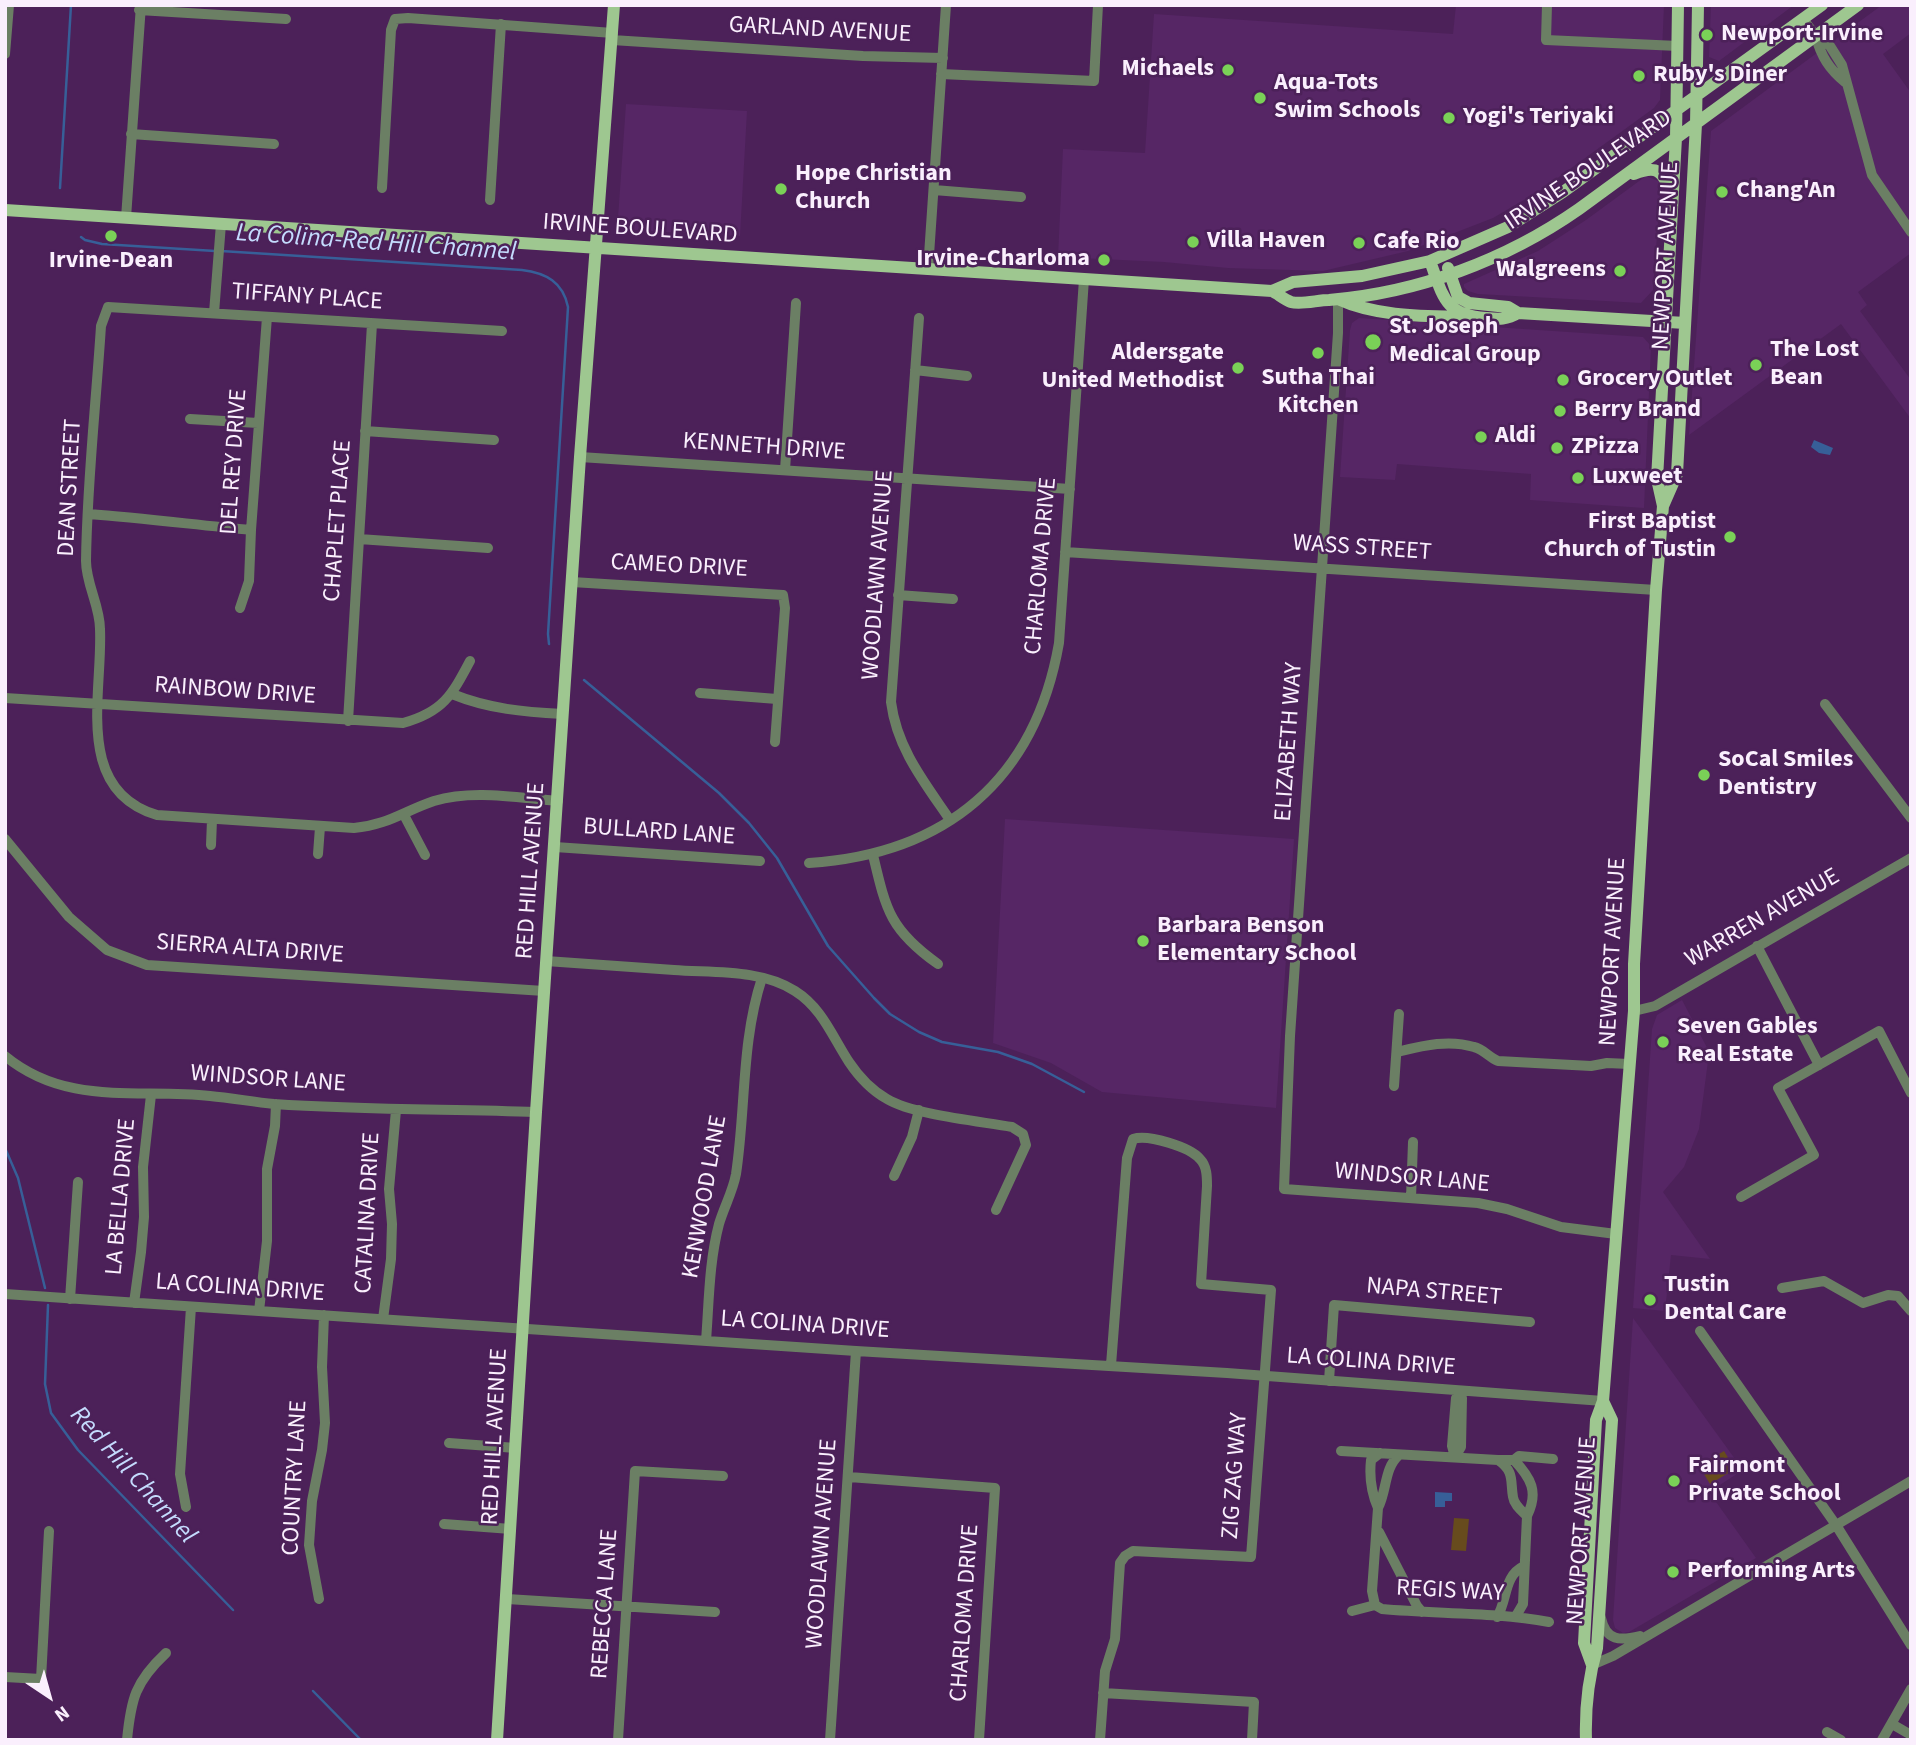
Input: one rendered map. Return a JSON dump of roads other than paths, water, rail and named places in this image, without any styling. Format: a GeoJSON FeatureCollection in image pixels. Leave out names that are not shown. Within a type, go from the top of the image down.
{"type":"FeatureCollection","features":[{"type":"Feature","properties":{"kind":"main road","name":"RED HILL AVENUE"},"geometry":{"type":"LineString","coordinates":[[496,1740],[512,1529],[536,1112],[580,457],[614,5]]}},
{"type":"Feature","properties":{"kind":"main road","name":"NEWPORT AVENUE"},"geometry":{"type":"LineString","coordinates":[[1664,506],[1657,479],[1676,138],[1678,5]]}},
{"type":"Feature","properties":{"kind":"main road","name":"NEWPORT AVENUE"},"geometry":{"type":"LineString","coordinates":[[1592,1665],[1584,1643],[1597,1420],[1603,1401],[1634,1011],[1634,964],[1656,590],[1664,506],[1677,474],[1696,124],[1698,5]]}},
{"type":"Feature","properties":{"kind":"main road","name":"IRVINE BOULEVARD"},"geometry":{"type":"LineString","coordinates":[[1272,291],[1293,282],[1362,276],[1430,261],[1508,227],[1822,5]]}},
{"type":"Feature","properties":{"kind":"main road","name":"IRVINE BOULEVARD"},"geometry":{"type":"LineString","coordinates":[[5,210],[1272,291],[1292,302],[1338,299],[1396,290],[1450,275],[1508,251],[1540,234],[1620,179],[1858,5]]}},
{"type":"Feature","properties":{"kind":"main road"},"geometry":{"type":"LineString","coordinates":[[1620,179],[1647,169],[1655,169],[1666,179],[1672,195]]}},
{"type":"Feature","properties":{"kind":"main road"},"geometry":{"type":"LineString","coordinates":[[1446,256],[1450,275],[1461,301],[1508,307],[1517,313],[1685,323]]}},
{"type":"Feature","properties":{"kind":"main road"},"geometry":{"type":"LineString","coordinates":[[1430,261],[1446,302],[1468,317]]}},
{"type":"Feature","properties":{"kind":"main road"},"geometry":{"type":"LineString","coordinates":[[1338,299],[1356,308],[1376,311],[1508,319],[1517,313]]}},
{"type":"Feature","properties":{"kind":"main road","name":"NEWPORT AVENUE"},"geometry":{"type":"LineString","coordinates":[[1586,1740],[1585,1709],[1597,1648],[1612,1420],[1603,1401]]}},
{"type":"Feature","properties":{"kind":"street"},"geometry":{"type":"LineString","coordinates":[[5,54],[9,5]]}},
{"type":"Feature","properties":{"kind":"street"},"geometry":{"type":"LineString","coordinates":[[928,270],[946,5]]}},
{"type":"Feature","properties":{"kind":"street"},"geometry":{"type":"LineString","coordinates":[[942,74],[1094,82],[1098,5]]}},
{"type":"Feature","properties":{"kind":"street"},"geometry":{"type":"LineString","coordinates":[[1547,5],[1545,40],[1678,47]]}},
{"type":"Feature","properties":{"kind":"street"},"geometry":{"type":"LineString","coordinates":[[126,218],[140,8],[286,19]]}},
{"type":"Feature","properties":{"kind":"street","name":"GARLAND AVENUE"},"geometry":{"type":"LineString","coordinates":[[382,188],[391,30],[394,19],[501,24],[863,57],[943,58]]}},
{"type":"Feature","properties":{"kind":"street"},"geometry":{"type":"LineString","coordinates":[[1802,19],[1816,36],[1821,53],[1833,71],[1845,82],[1872,174],[1911,232]]}},
{"type":"Feature","properties":{"kind":"street"},"geometry":{"type":"LineString","coordinates":[[490,200],[501,24]]}},
{"type":"Feature","properties":{"kind":"street"},"geometry":{"type":"LineString","coordinates":[[131,134],[274,144]]}},
{"type":"Feature","properties":{"kind":"street"},"geometry":{"type":"LineString","coordinates":[[934,190],[1021,197]]}},
{"type":"Feature","properties":{"kind":"street"},"geometry":{"type":"LineString","coordinates":[[214,313],[221,224]]}},
{"type":"Feature","properties":{"kind":"street","name":"CHARLOMA DRIVE"},"geometry":{"type":"LineString","coordinates":[[950,820],[985,793],[1012,762],[1046,699],[1059,643],[1084,279]]}},
{"type":"Feature","properties":{"kind":"street","name":"ELIZABETH WAY"},"geometry":{"type":"LineString","coordinates":[[1284,1189],[1290,1036],[1323,568],[1338,299]]}},
{"type":"Feature","properties":{"kind":"street"},"geometry":{"type":"LineString","coordinates":[[785,470],[796,303]]}},
{"type":"Feature","properties":{"kind":"street","name":"TIFFANY PLACE"},"geometry":{"type":"LineString","coordinates":[[108,307],[502,331]]}},
{"type":"Feature","properties":{"kind":"street","name":"DEAN STREET"},"geometry":{"type":"LineString","coordinates":[[108,307],[101,326],[86,564],[100,624],[96,731],[100,756],[108,776],[119,792]]}},
{"type":"Feature","properties":{"kind":"street","name":"DEL REY DRIVE"},"geometry":{"type":"LineString","coordinates":[[240,608],[249,581],[267,317]]}},
{"type":"Feature","properties":{"kind":"street","name":"WOODLAWN AVENUE"},"geometry":{"type":"LineString","coordinates":[[919,318],[891,687],[893,718],[901,744],[950,820]]}},
{"type":"Feature","properties":{"kind":"street","name":"CHAPLET PLACE"},"geometry":{"type":"LineString","coordinates":[[348,721],[372,324]]}},
{"type":"Feature","properties":{"kind":"street"},"geometry":{"type":"LineString","coordinates":[[915,370],[967,376]]}},
{"type":"Feature","properties":{"kind":"street"},"geometry":{"type":"LineString","coordinates":[[190,419],[258,423]]}},
{"type":"Feature","properties":{"kind":"street"},"geometry":{"type":"LineString","coordinates":[[365,431],[494,440]]}},
{"type":"Feature","properties":{"kind":"street","name":"KENNETH DRIVE"},"geometry":{"type":"LineString","coordinates":[[580,457],[1070,489]]}},
{"type":"Feature","properties":{"kind":"street"},"geometry":{"type":"LineString","coordinates":[[89,514],[153,518],[192,525],[251,530]]}},
{"type":"Feature","properties":{"kind":"street"},"geometry":{"type":"LineString","coordinates":[[359,539],[488,548]]}},
{"type":"Feature","properties":{"kind":"street","name":"WASS STREET"},"geometry":{"type":"LineString","coordinates":[[1065,552],[1656,590]]}},
{"type":"Feature","properties":{"kind":"street","name":"CAMEO DRIVE"},"geometry":{"type":"LineString","coordinates":[[572,582],[783,595],[785,608],[778,699]]}},
{"type":"Feature","properties":{"kind":"street"},"geometry":{"type":"LineString","coordinates":[[898,595],[953,599]]}},
{"type":"Feature","properties":{"kind":"street","name":"RAINBOW DRIVE"},"geometry":{"type":"LineString","coordinates":[[5,698],[403,723],[431,713],[452,694],[470,661]]}},
{"type":"Feature","properties":{"kind":"street"},"geometry":{"type":"LineString","coordinates":[[452,694],[503,710],[564,715]]}},
{"type":"Feature","properties":{"kind":"street"},"geometry":{"type":"LineString","coordinates":[[699,694],[778,699],[775,742]]}},
{"type":"Feature","properties":{"kind":"street"},"geometry":{"type":"LineString","coordinates":[[1825,704],[1911,818]]}},
{"type":"Feature","properties":{"kind":"street","name":"BULLARD LANE"},"geometry":{"type":"LineString","coordinates":[[119,792],[140,810],[157,815],[320,827],[372,827],[433,801],[456,796],[479,795],[558,801]]}},
{"type":"Feature","properties":{"kind":"street"},"geometry":{"type":"LineString","coordinates":[[404,815],[425,855]]}},
{"type":"Feature","properties":{"kind":"street"},"geometry":{"type":"LineString","coordinates":[[211,845],[212,820]]}},
{"type":"Feature","properties":{"kind":"street"},"geometry":{"type":"LineString","coordinates":[[809,863],[873,855],[915,840],[950,820]]}},
{"type":"Feature","properties":{"kind":"street"},"geometry":{"type":"LineString","coordinates":[[318,854],[320,827]]}},
{"type":"Feature","properties":{"kind":"street","name":"SIERRA ALTA DRIVE"},"geometry":{"type":"LineString","coordinates":[[5,839],[69,917],[107,950],[147,965],[544,991]]}},
{"type":"Feature","properties":{"kind":"street","name":"BULLARD LANE"},"geometry":{"type":"LineString","coordinates":[[555,847],[760,861]]}},
{"type":"Feature","properties":{"kind":"street"},"geometry":{"type":"LineString","coordinates":[[873,855],[885,904],[895,925],[916,948],[938,964]]}},
{"type":"Feature","properties":{"kind":"street","name":"WARREN AVENUE"},"geometry":{"type":"LineString","coordinates":[[1634,1011],[1655,1006],[1911,858]]}},
{"type":"Feature","properties":{"kind":"street"},"geometry":{"type":"LineString","coordinates":[[1758,946],[1819,1065]]}},
{"type":"Feature","properties":{"kind":"street"},"geometry":{"type":"LineString","coordinates":[[546,961],[744,975],[762,978],[795,991],[827,1022],[856,1072],[872,1089],[888,1100],[919,1110],[1012,1127],[1023,1134],[1026,1145],[996,1210]]}},
{"type":"Feature","properties":{"kind":"street","name":"KENWOOD LANE"},"geometry":{"type":"LineString","coordinates":[[706,1341],[712,1256],[719,1223],[735,1177],[742,1126],[748,1035],[762,978]]}},
{"type":"Feature","properties":{"kind":"street"},"geometry":{"type":"LineString","coordinates":[[1394,1086],[1399,1014]]}},
{"type":"Feature","properties":{"kind":"street"},"geometry":{"type":"LineString","coordinates":[[1741,1197],[1814,1155],[1778,1088],[1879,1031],[1911,1093]]}},
{"type":"Feature","properties":{"kind":"street"},"geometry":{"type":"LineString","coordinates":[[1396,1052],[1430,1044],[1450,1043],[1474,1047],[1498,1061],[1591,1066],[1607,1063],[1629,1064]]}},
{"type":"Feature","properties":{"kind":"street","name":"WINDSOR LANE"},"geometry":{"type":"LineString","coordinates":[[5,1056],[33,1075],[70,1088],[151,1095],[208,1096],[276,1104],[396,1110],[536,1112]]}},
{"type":"Feature","properties":{"kind":"street","name":"LA BELLA DRIVE"},"geometry":{"type":"LineString","coordinates":[[134,1303],[144,1217],[143,1167],[151,1095]]}},
{"type":"Feature","properties":{"kind":"street"},"geometry":{"type":"LineString","coordinates":[[259,1311],[267,1241],[267,1169],[276,1104]]}},
{"type":"Feature","properties":{"kind":"street","name":"CATALINA DRIVE"},"geometry":{"type":"LineString","coordinates":[[383,1319],[391,1259],[389,1189],[396,1110]]}},
{"type":"Feature","properties":{"kind":"street"},"geometry":{"type":"LineString","coordinates":[[894,1176],[912,1137],[919,1110]]}},
{"type":"Feature","properties":{"kind":"street"},"geometry":{"type":"LineString","coordinates":[[1111,1365],[1126,1158],[1133,1139],[1142,1136],[1186,1150],[1200,1159],[1206,1170],[1208,1186],[1201,1284],[1271,1290],[1265,1376]]}},
{"type":"Feature","properties":{"kind":"street"},"geometry":{"type":"LineString","coordinates":[[1411,1198],[1413,1142]]}},
{"type":"Feature","properties":{"kind":"street"},"geometry":{"type":"LineString","coordinates":[[71,1299],[78,1182]]}},
{"type":"Feature","properties":{"kind":"street","name":"WINDSOR LANE"},"geometry":{"type":"LineString","coordinates":[[1284,1189],[1478,1203],[1507,1209],[1561,1227],[1616,1234]]}},
{"type":"Feature","properties":{"kind":"street"},"geometry":{"type":"LineString","coordinates":[[1782,1288],[1824,1282],[1863,1303],[1888,1295],[1898,1296],[1911,1311]]}},
{"type":"Feature","properties":{"kind":"street","name":"LA COLINA DRIVE"},"geometry":{"type":"LineString","coordinates":[[5,1294],[856,1351],[1111,1365],[1603,1401]]}},
{"type":"Feature","properties":{"kind":"street","name":"NAPA STREET"},"geometry":{"type":"LineString","coordinates":[[1329,1381],[1334,1305],[1530,1322]]}},
{"type":"Feature","properties":{"kind":"street"},"geometry":{"type":"LineString","coordinates":[[186,1507],[180,1475],[191,1307]]}},
{"type":"Feature","properties":{"kind":"street","name":"COUNTRY LANE"},"geometry":{"type":"LineString","coordinates":[[319,1600],[309,1545],[311,1510],[325,1423],[322,1367],[324,1315]]}},
{"type":"Feature","properties":{"kind":"street"},"geometry":{"type":"LineString","coordinates":[[1700,1331],[1836,1525],[1911,1645]]}},
{"type":"Feature","properties":{"kind":"street","name":"WOODLAWN AVENUE"},"geometry":{"type":"LineString","coordinates":[[830,1740],[856,1351]]}},
{"type":"Feature","properties":{"kind":"street","name":"ZIG ZAG WAY"},"geometry":{"type":"LineString","coordinates":[[1100,1740],[1105,1671],[1115,1639],[1120,1563],[1125,1556],[1133,1551],[1251,1557],[1265,1376]]}},
{"type":"Feature","properties":{"kind":"street"},"geometry":{"type":"LineString","coordinates":[[1455,1457],[1452,1446],[1458,1391]]}},
{"type":"Feature","properties":{"kind":"street"},"geometry":{"type":"LineString","coordinates":[[449,1443],[516,1448]]}},
{"type":"Feature","properties":{"kind":"street"},"geometry":{"type":"LineString","coordinates":[[1341,1451],[1498,1460],[1514,1460],[1519,1456],[1553,1459]]}},
{"type":"Feature","properties":{"kind":"street"},"geometry":{"type":"LineString","coordinates":[[1378,1508],[1370,1487],[1370,1472],[1371,1460],[1380,1453]]}},
{"type":"Feature","properties":{"kind":"street"},"geometry":{"type":"LineString","coordinates":[[1375,1605],[1371,1591],[1378,1508],[1391,1465],[1399,1455]]}},
{"type":"Feature","properties":{"kind":"street"},"geometry":{"type":"LineString","coordinates":[[1526,1472],[1534,1466],[1538,1458]]}},
{"type":"Feature","properties":{"kind":"street"},"geometry":{"type":"LineString","coordinates":[[1498,1460],[1509,1471],[1514,1500],[1527,1517]]}},
{"type":"Feature","properties":{"kind":"street"},"geometry":{"type":"LineString","coordinates":[[1514,1460],[1526,1472],[1532,1484],[1527,1517],[1523,1604],[1516,1616]]}},
{"type":"Feature","properties":{"kind":"street","name":"REBECCA LANE"},"geometry":{"type":"LineString","coordinates":[[618,1740],[635,1471],[723,1476]]}},
{"type":"Feature","properties":{"kind":"street","name":"CHARLOMA DRIVE"},"geometry":{"type":"LineString","coordinates":[[849,1477],[995,1488],[979,1740]]}},
{"type":"Feature","properties":{"kind":"street"},"geometry":{"type":"LineString","coordinates":[[1592,1665],[1613,1656],[1911,1481]]}},
{"type":"Feature","properties":{"kind":"street"},"geometry":{"type":"LineString","coordinates":[[444,1524],[512,1529]]}},
{"type":"Feature","properties":{"kind":"street"},"geometry":{"type":"LineString","coordinates":[[1377,1528],[1417,1606],[1423,1612]]}},
{"type":"Feature","properties":{"kind":"street"},"geometry":{"type":"LineString","coordinates":[[5,1677],[41,1679],[49,1531]]}},
{"type":"Feature","properties":{"kind":"street"},"geometry":{"type":"LineString","coordinates":[[1497,1617],[1504,1603],[1509,1579],[1516,1570],[1524,1566]]}},
{"type":"Feature","properties":{"kind":"street"},"geometry":{"type":"LineString","coordinates":[[507,1599],[715,1612]]}},
{"type":"Feature","properties":{"kind":"street","name":"REGIS WAY"},"geometry":{"type":"LineString","coordinates":[[1352,1611],[1375,1605],[1382,1609],[1516,1616],[1549,1622]]}},
{"type":"Feature","properties":{"kind":"street"},"geometry":{"type":"LineString","coordinates":[[1599,1614],[1606,1633],[1614,1638],[1625,1640],[1650,1633]]}},
{"type":"Feature","properties":{"kind":"street"},"geometry":{"type":"LineString","coordinates":[[127,1740],[131,1703],[138,1686],[149,1669],[166,1654]]}},
{"type":"Feature","properties":{"kind":"street"},"geometry":{"type":"LineString","coordinates":[[1882,1740],[1911,1689]]}},
{"type":"Feature","properties":{"kind":"street"},"geometry":{"type":"LineString","coordinates":[[1103,1693],[1254,1702],[1252,1740]]}},
{"type":"Feature","properties":{"kind":"street"},"geometry":{"type":"LineString","coordinates":[[1892,1724],[1911,1735]]}},
{"type":"Feature","properties":{"kind":"street"},"geometry":{"type":"LineString","coordinates":[[1827,1732],[1841,1740]]}},
{"type":"Feature","properties":{"kind":"water"},"geometry":{"type":"Polygon","coordinates":[[[1814,440],[1833,448],[1830,455],[1819,453],[1811,447],[1814,440]]]}},
{"type":"Feature","properties":{"kind":"water"},"geometry":{"type":"Polygon","coordinates":[[[1435,1492],[1452,1493],[1452,1501],[1445,1501],[1445,1507],[1435,1507],[1435,1492]]]}},
{"type":"Feature","properties":{"kind":"waterway","name":"La Colina-Red Hill Channel"},"geometry":{"type":"LineString","coordinates":[[60,188],[71,5]]}},
{"type":"Feature","properties":{"kind":"waterway","name":"La Colina-Red Hill Channel"},"geometry":{"type":"LineString","coordinates":[[81,237],[102,244],[215,251]]}},
{"type":"Feature","properties":{"kind":"waterway","name":"La Colina-Red Hill Channel"},"geometry":{"type":"LineString","coordinates":[[221,251],[522,270],[546,276],[558,285],[568,307],[549,644]]}},
{"type":"Feature","properties":{"kind":"waterway","name":"La Colina-Red Hill Channel"},"geometry":{"type":"LineString","coordinates":[[584,680],[719,793],[749,823],[777,858],[828,946],[890,1014],[942,1042],[998,1052],[1032,1064],[1084,1092]]}},
{"type":"Feature","properties":{"kind":"waterway","name":"Red Hill Channel"},"geometry":{"type":"LineString","coordinates":[[5,1148],[18,1178],[45,1288]]}},
{"type":"Feature","properties":{"kind":"waterway","name":"Red Hill Channel"},"geometry":{"type":"LineString","coordinates":[[48,1305],[45,1384],[51,1413],[78,1450],[233,1610]]}},
{"type":"Feature","properties":{"kind":"waterway","name":"Red Hill Channel"},"geometry":{"type":"LineString","coordinates":[[313,1691],[361,1740]]}},
{"type":"Feature","properties":{"kind":"place","name":"Newport-Irvine"},"geometry":{"type":"Point","coordinates":[1707,35]}},
{"type":"Feature","properties":{"kind":"place","name":"Michaels"},"geometry":{"type":"Point","coordinates":[1228,70]}},
{"type":"Feature","properties":{"kind":"place","name":"Ruby's Diner"},"geometry":{"type":"Point","coordinates":[1639,76]}},
{"type":"Feature","properties":{"kind":"place","name":"Aqua-Tots Swim Schools"},"geometry":{"type":"Point","coordinates":[1260,98]}},
{"type":"Feature","properties":{"kind":"place","name":"Yogi's Teriyaki"},"geometry":{"type":"Point","coordinates":[1449,118]}},
{"type":"Feature","properties":{"kind":"place","name":"Hope Christian Church"},"geometry":{"type":"Point","coordinates":[781,189]}},
{"type":"Feature","properties":{"kind":"place","name":"Chang'An"},"geometry":{"type":"Point","coordinates":[1722,192]}},
{"type":"Feature","properties":{"kind":"place","name":"Irvine-Dean"},"geometry":{"type":"Point","coordinates":[111,236]}},
{"type":"Feature","properties":{"kind":"place","name":"Villa Haven"},"geometry":{"type":"Point","coordinates":[1193,242]}},
{"type":"Feature","properties":{"kind":"place","name":"Cafe Rio"},"geometry":{"type":"Point","coordinates":[1359,243]}},
{"type":"Feature","properties":{"kind":"place","name":"Irvine-Charloma"},"geometry":{"type":"Point","coordinates":[1104,260]}},
{"type":"Feature","properties":{"kind":"place","name":"Walgreens"},"geometry":{"type":"Point","coordinates":[1620,271]}},
{"type":"Feature","properties":{"kind":"place","name":"St. Joseph Medical Group"},"geometry":{"type":"Point","coordinates":[1373,342]}},
{"type":"Feature","properties":{"kind":"place","name":"Sutha Thai Kitchen"},"geometry":{"type":"Point","coordinates":[1318,353]}},
{"type":"Feature","properties":{"kind":"place","name":"The Lost Bean"},"geometry":{"type":"Point","coordinates":[1756,365]}},
{"type":"Feature","properties":{"kind":"place","name":"Aldersgate United Methodist"},"geometry":{"type":"Point","coordinates":[1238,368]}},
{"type":"Feature","properties":{"kind":"place","name":"Grocery Outlet"},"geometry":{"type":"Point","coordinates":[1563,380]}},
{"type":"Feature","properties":{"kind":"place","name":"Berry Brand"},"geometry":{"type":"Point","coordinates":[1560,411]}},
{"type":"Feature","properties":{"kind":"place","name":"Aldi"},"geometry":{"type":"Point","coordinates":[1481,437]}},
{"type":"Feature","properties":{"kind":"place","name":"ZPizza"},"geometry":{"type":"Point","coordinates":[1557,448]}},
{"type":"Feature","properties":{"kind":"place","name":"Luxweet"},"geometry":{"type":"Point","coordinates":[1578,478]}},
{"type":"Feature","properties":{"kind":"place","name":"First Baptist Church of Tustin"},"geometry":{"type":"Point","coordinates":[1730,537]}},
{"type":"Feature","properties":{"kind":"place","name":"SoCal Smiles Dentistry"},"geometry":{"type":"Point","coordinates":[1704,775]}},
{"type":"Feature","properties":{"kind":"place","name":"Barbara Benson Elementary School"},"geometry":{"type":"Point","coordinates":[1143,941]}},
{"type":"Feature","properties":{"kind":"place","name":"Seven Gables Real Estate"},"geometry":{"type":"Point","coordinates":[1663,1042]}},
{"type":"Feature","properties":{"kind":"place","name":"Tustin Dental Care"},"geometry":{"type":"Point","coordinates":[1650,1300]}},
{"type":"Feature","properties":{"kind":"place","name":"Fairmont Private School"},"geometry":{"type":"Point","coordinates":[1674,1481]}},
{"type":"Feature","properties":{"kind":"place","name":"Performing Arts"},"geometry":{"type":"Point","coordinates":[1673,1572]}}]}
